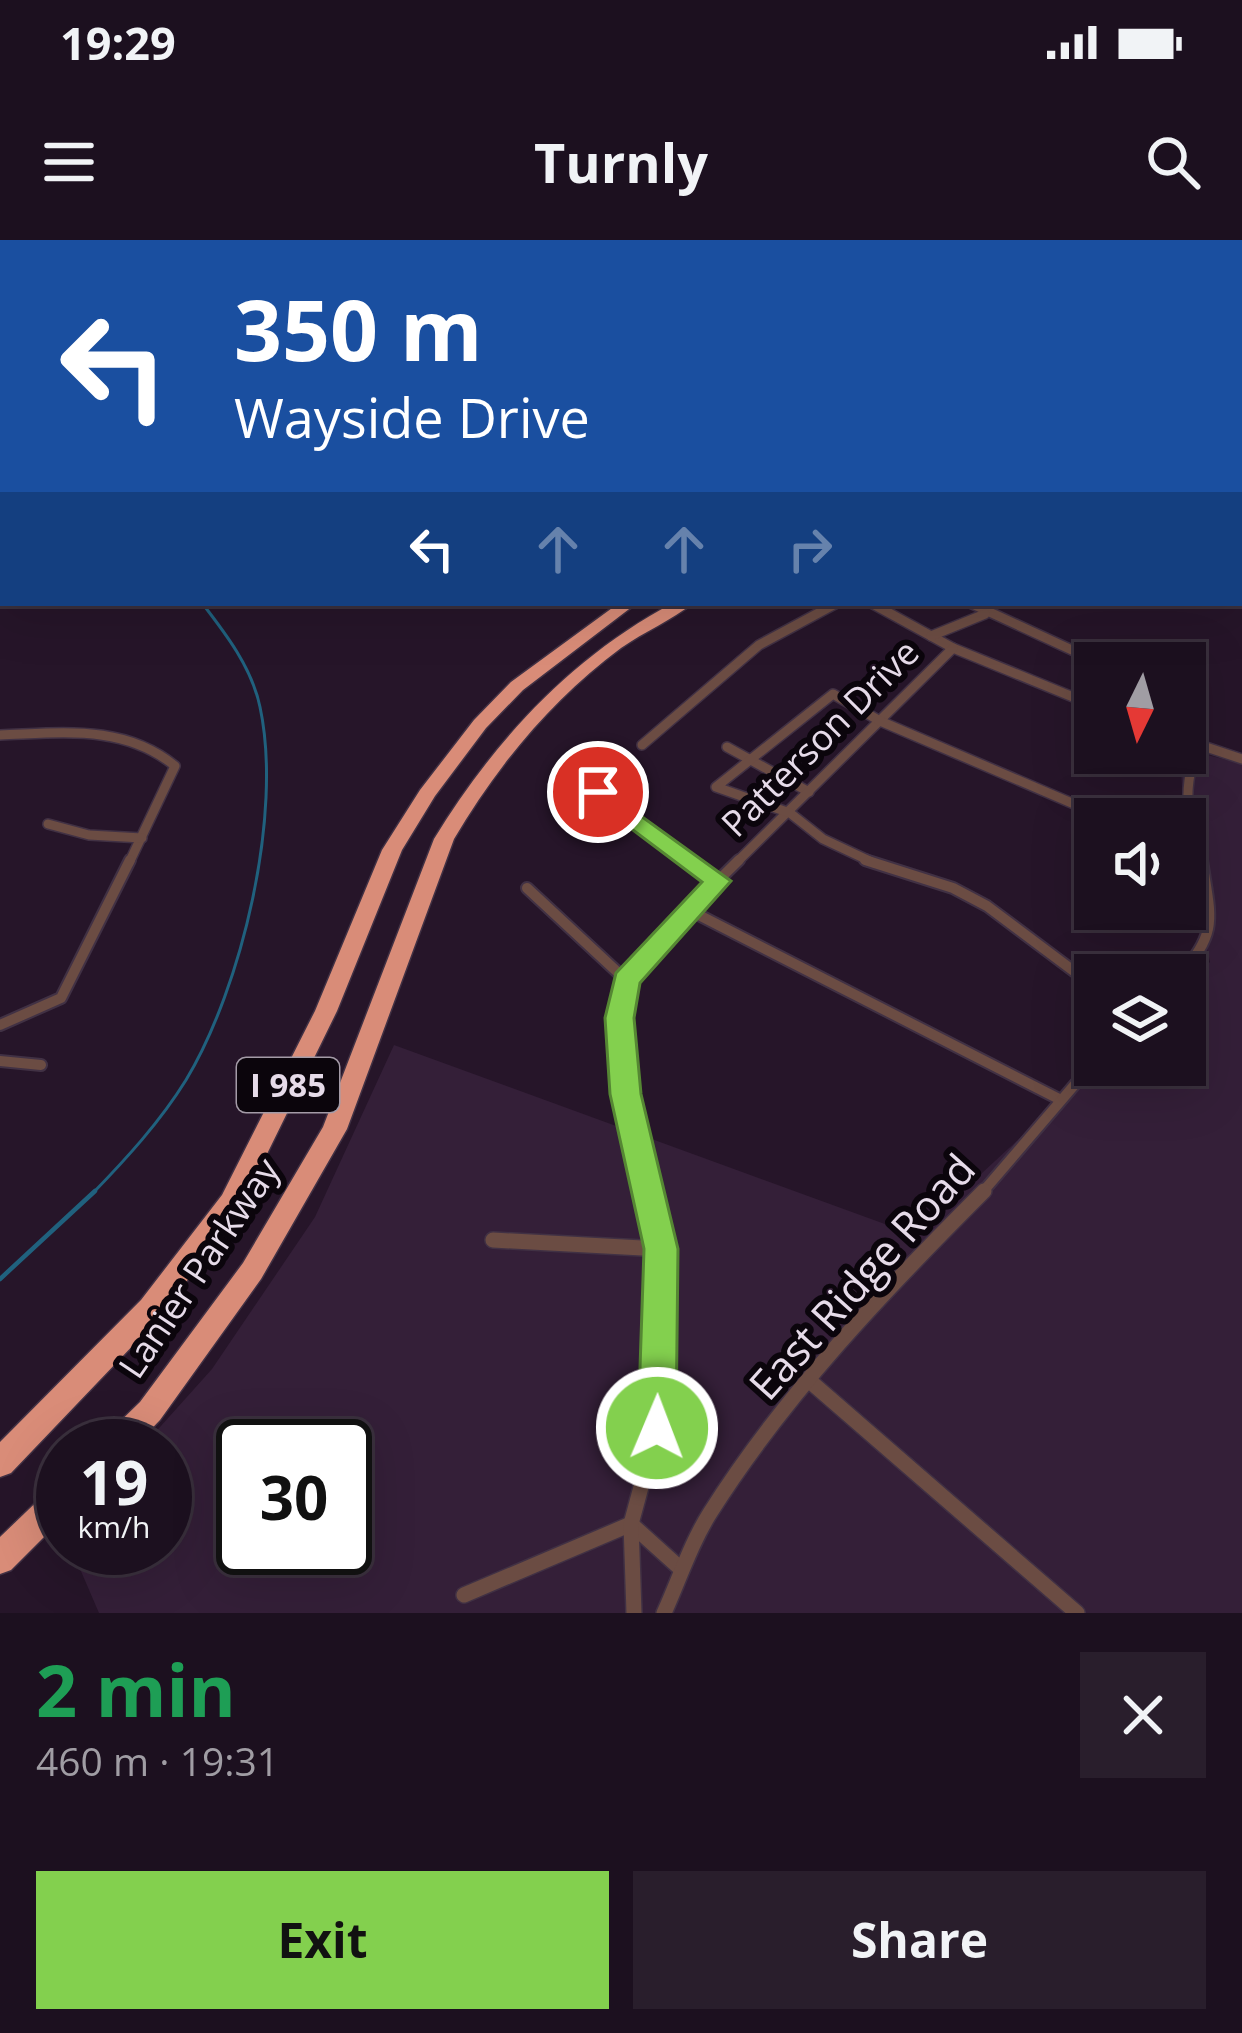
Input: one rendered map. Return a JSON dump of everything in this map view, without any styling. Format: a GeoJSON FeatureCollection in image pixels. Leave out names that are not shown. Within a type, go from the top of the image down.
{"type":"FeatureCollection","features":[{"type":"Feature","properties":{"kind":"highway","name":"Lanier Parkway"},"geometry":{"type":"LineString","coordinates":[[0,1463],[151,1308],[231,1202],[326,1011],[392,850],[427,794],[480,724],[517,686],[625,606]]}},
{"type":"Feature","properties":{"kind":"highway","name":"Lanier Parkway"},"geometry":{"type":"LineString","coordinates":[[142,1419],[252,1271],[335,1129],[444,838],[463,804],[524,728],[600,660],[681,606]]}},
{"type":"Feature","properties":{"kind":"highway"},"geometry":{"type":"LineString","coordinates":[[0,1559],[36,1524]]}},
{"type":"Feature","properties":{"kind":"street"},"geometry":{"type":"LineString","coordinates":[[642,745],[759,645],[830,606]]}},
{"type":"Feature","properties":{"kind":"street"},"geometry":{"type":"LineString","coordinates":[[876,606],[953,648],[1074,697]]}},
{"type":"Feature","properties":{"kind":"street"},"geometry":{"type":"LineString","coordinates":[[974,606],[1074,652]]}},
{"type":"Feature","properties":{"kind":"street","name":"Patterson Drive"},"geometry":{"type":"LineString","coordinates":[[931,636],[985,614]]}},
{"type":"Feature","properties":{"kind":"street","name":"Patterson Drive"},"geometry":{"type":"LineString","coordinates":[[626,980],[718,881],[953,648]]}},
{"type":"Feature","properties":{"kind":"street"},"geometry":{"type":"LineString","coordinates":[[1074,804],[880,721],[832,694],[716,787],[790,812],[823,839],[866,861],[953,888],[987,905],[1074,971]]}},
{"type":"Feature","properties":{"kind":"street"},"geometry":{"type":"LineString","coordinates":[[0,735],[133,738],[162,752],[176,766],[101,928],[62,998],[0,1025]]}},
{"type":"Feature","properties":{"kind":"street"},"geometry":{"type":"LineString","coordinates":[[727,747],[809,792]]}},
{"type":"Feature","properties":{"kind":"street"},"geometry":{"type":"LineString","coordinates":[[1206,747],[1242,759]]}},
{"type":"Feature","properties":{"kind":"street"},"geometry":{"type":"LineString","coordinates":[[598,792],[718,881]]}},
{"type":"Feature","properties":{"kind":"street"},"geometry":{"type":"LineString","coordinates":[[48,824],[89,835],[142,838]]}},
{"type":"Feature","properties":{"kind":"street"},"geometry":{"type":"LineString","coordinates":[[527,888],[626,980],[620,1018],[626,1094],[661,1249],[657,1428],[631,1524],[634,1613]]}},
{"type":"Feature","properties":{"kind":"street"},"geometry":{"type":"LineString","coordinates":[[1199,954],[1206,946],[1210,918],[1206,888]]}},
{"type":"Feature","properties":{"kind":"street"},"geometry":{"type":"LineString","coordinates":[[692,911],[1059,1099]]}},
{"type":"Feature","properties":{"kind":"street"},"geometry":{"type":"LineString","coordinates":[[0,1061],[41,1065]]}},
{"type":"Feature","properties":{"kind":"street","name":"East Ridge Road"},"geometry":{"type":"LineString","coordinates":[[664,1613],[708,1516],[766,1434],[899,1276],[991,1183],[1074,1083]]}},
{"type":"Feature","properties":{"kind":"street"},"geometry":{"type":"LineString","coordinates":[[493,1240],[661,1249]]}},
{"type":"Feature","properties":{"kind":"street"},"geometry":{"type":"LineString","coordinates":[[812,1383],[1077,1613]]}},
{"type":"Feature","properties":{"kind":"street"},"geometry":{"type":"LineString","coordinates":[[631,1524],[681,1569]]}},
{"type":"Feature","properties":{"kind":"street"},"geometry":{"type":"LineString","coordinates":[[464,1595],[631,1524]]}},
{"type":"Feature","properties":{"kind":"shaded area"},"geometry":{"type":"Polygon","coordinates":[[[1206,755],[1242,764],[1242,1613],[99,1613],[83,1575],[192,1575],[192,1419],[167,1419],[212,1369],[315,1217],[394,1045],[915,1235],[1076,1086],[1206,1086],[1206,966],[1210,962],[1203,930],[1206,798],[1183,798],[1181,774],[1206,774],[1206,755]]]}},
{"type":"Feature","properties":{"kind":"waterway"},"geometry":{"type":"LineString","coordinates":[[93,1192],[142,1140],[186,1080],[224,998],[253,899],[266,797],[260,707],[244,665],[204,606]]}},
{"type":"Feature","properties":{"kind":"waterway"},"geometry":{"type":"LineString","coordinates":[[0,1279],[93,1192]]}},
{"type":"Feature","properties":{"kind":"route"},"geometry":{"type":"LineString","coordinates":[[598,792],[718,881],[626,980],[620,1018],[626,1094],[661,1249],[657,1428]]}}]}
